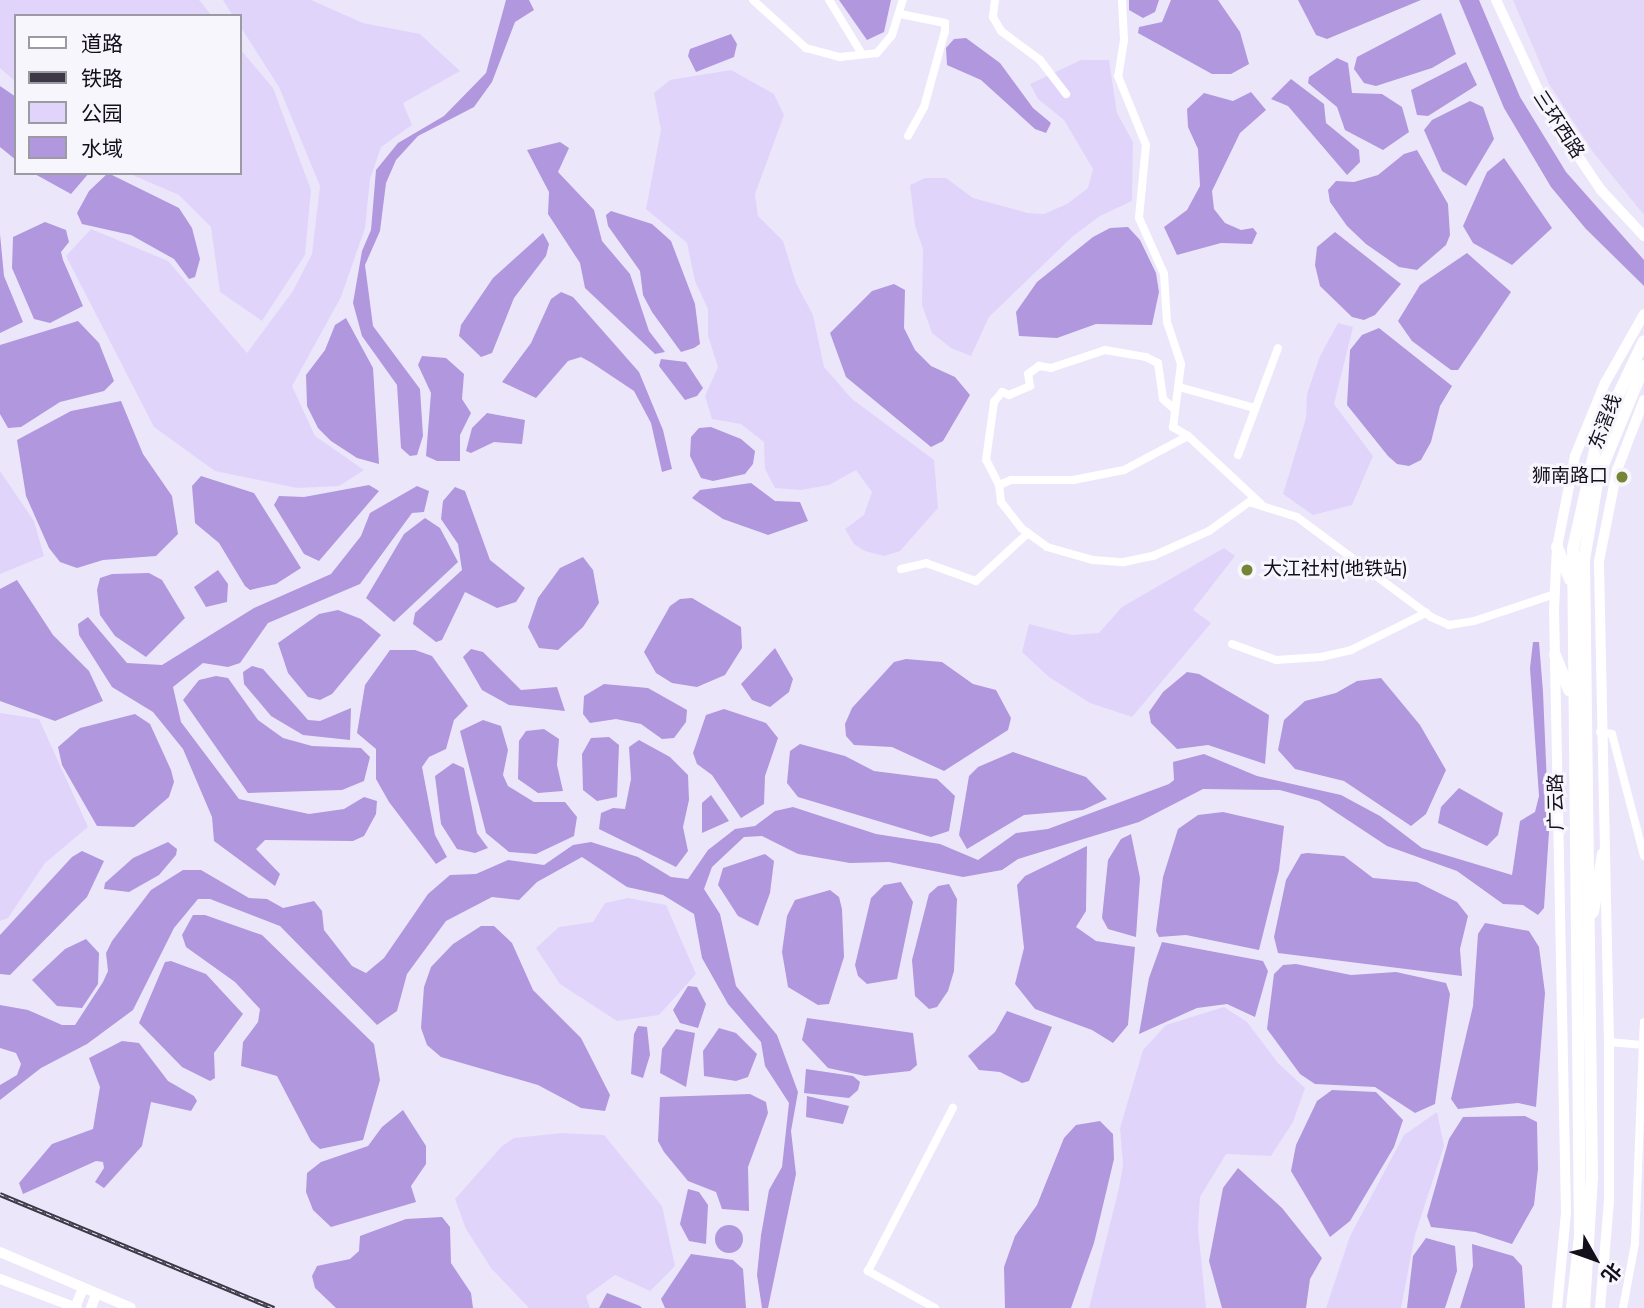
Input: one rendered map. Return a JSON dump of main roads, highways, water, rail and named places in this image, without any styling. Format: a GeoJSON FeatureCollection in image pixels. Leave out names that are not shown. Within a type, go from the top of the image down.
{"type":"FeatureCollection","features":[{"type":"Feature","properties":{"kind":"main road","name":"三环西路"},"geometry":{"type":"LineString","coordinates":[[1496,0],[1549,113],[1601,190],[1644,236]]}},
{"type":"Feature","properties":{"kind":"main road","name":"三环西路"},"geometry":{"type":"LineString","coordinates":[[1501,0],[1553,111],[1605,186],[1644,224]]}},
{"type":"Feature","properties":{"kind":"main road","name":"广云路"},"geometry":{"type":"LineString","coordinates":[[1557,1308],[1566,1212],[1555,655],[1557,547],[1576,456],[1616,362],[1644,314]]}},
{"type":"Feature","properties":{"kind":"main road","name":"东滘线"},"geometry":{"type":"LineString","coordinates":[[1573,549],[1598,437],[1644,341]]}},
{"type":"Feature","properties":{"kind":"main road"},"geometry":{"type":"LineString","coordinates":[[1616,362],[1627,357],[1644,364]]}},
{"type":"Feature","properties":{"kind":"main road","name":"广云路"},"geometry":{"type":"LineString","coordinates":[[1584,1308],[1592,1179],[1583,586],[1598,477],[1612,435],[1644,364]]}},
{"type":"Feature","properties":{"kind":"main road"},"geometry":{"type":"LineString","coordinates":[[1600,1308],[1609,1201],[1609,1042],[1600,732],[1599,561],[1617,470],[1644,400]]}},
{"type":"Feature","properties":{"kind":"main road"},"geometry":{"type":"LineString","coordinates":[[1557,547],[1572,585]]}},
{"type":"Feature","properties":{"kind":"main road","name":"广云路"},"geometry":{"type":"LineString","coordinates":[[1572,1308],[1580,1235],[1573,549]]}},
{"type":"Feature","properties":{"kind":"main road"},"geometry":{"type":"LineString","coordinates":[[1555,655],[1573,699]]}},
{"type":"Feature","properties":{"kind":"main road"},"geometry":{"type":"LineString","coordinates":[[1588,929],[1603,854]]}},
{"type":"Feature","properties":{"kind":"main road"},"geometry":{"type":"LineString","coordinates":[[0,1252],[131,1308]]}},
{"type":"Feature","properties":{"kind":"main road"},"geometry":{"type":"LineString","coordinates":[[0,1279],[76,1308]]}},
{"type":"Feature","properties":{"kind":"water"},"geometry":{"type":"Polygon","coordinates":[[[506,0],[529,0],[534,10],[515,22],[492,82],[474,107],[418,136],[396,160],[386,183],[380,231],[365,265],[373,326],[420,389],[423,436],[417,455],[410,456],[401,448],[397,385],[362,336],[353,303],[362,251],[371,230],[376,170],[398,143],[444,116],[486,73],[506,0]]]}},
{"type":"Feature","properties":{"kind":"water"},"geometry":{"type":"Polygon","coordinates":[[[839,0],[891,0],[884,32],[867,40],[839,0]]]}},
{"type":"Feature","properties":{"kind":"water"},"geometry":{"type":"Polygon","coordinates":[[[1129,0],[1159,0],[1155,12],[1143,18],[1129,10],[1129,0]]]}},
{"type":"Feature","properties":{"kind":"water"},"geometry":{"type":"Polygon","coordinates":[[[1171,0],[1218,0],[1240,32],[1249,64],[1231,74],[1212,74],[1138,33],[1139,27],[1162,22],[1171,0]]]}},
{"type":"Feature","properties":{"kind":"water"},"geometry":{"type":"Polygon","coordinates":[[[1298,0],[1421,0],[1327,39],[1316,35],[1298,0]]]}},
{"type":"Feature","properties":{"kind":"water"},"geometry":{"type":"Polygon","coordinates":[[[1459,0],[1479,0],[1520,97],[1566,172],[1644,260],[1644,286],[1586,229],[1551,187],[1504,108],[1459,0]]]}},
{"type":"Feature","properties":{"kind":"water"},"geometry":{"type":"Polygon","coordinates":[[[1441,13],[1456,54],[1432,68],[1376,86],[1364,83],[1354,69],[1357,57],[1441,13]]]}},
{"type":"Feature","properties":{"kind":"water"},"geometry":{"type":"Polygon","coordinates":[[[731,34],[737,44],[734,57],[696,72],[688,56],[690,49],[731,34]]]}},
{"type":"Feature","properties":{"kind":"water"},"geometry":{"type":"Polygon","coordinates":[[[966,38],[1000,63],[1033,108],[1051,123],[1046,133],[1035,129],[981,80],[947,65],[946,48],[954,39],[966,38]]]}},
{"type":"Feature","properties":{"kind":"water"},"geometry":{"type":"Polygon","coordinates":[[[1337,58],[1348,63],[1352,93],[1382,94],[1402,107],[1409,132],[1383,150],[1345,130],[1337,107],[1308,83],[1309,77],[1337,58]]]}},
{"type":"Feature","properties":{"kind":"water"},"geometry":{"type":"Polygon","coordinates":[[[1466,62],[1477,85],[1428,116],[1417,115],[1411,90],[1466,62]]]}},
{"type":"Feature","properties":{"kind":"water"},"geometry":{"type":"Polygon","coordinates":[[[1291,79],[1324,104],[1326,123],[1359,150],[1360,162],[1347,175],[1288,106],[1271,99],[1291,79]]]}},
{"type":"Feature","properties":{"kind":"water"},"geometry":{"type":"Polygon","coordinates":[[[0,86],[14,96],[14,158],[0,147],[0,86]]]}},
{"type":"Feature","properties":{"kind":"water"},"geometry":{"type":"Polygon","coordinates":[[[1251,92],[1266,110],[1240,133],[1212,191],[1214,209],[1225,223],[1241,230],[1253,228],[1257,233],[1252,244],[1221,243],[1177,255],[1164,227],[1187,210],[1200,186],[1198,149],[1188,127],[1187,109],[1204,93],[1233,101],[1251,92]]]}},
{"type":"Feature","properties":{"kind":"water"},"geometry":{"type":"Polygon","coordinates":[[[1470,101],[1483,107],[1494,139],[1466,186],[1442,171],[1424,130],[1432,120],[1470,101]]]}},
{"type":"Feature","properties":{"kind":"water"},"geometry":{"type":"Polygon","coordinates":[[[560,142],[569,148],[558,172],[594,210],[602,241],[630,274],[649,331],[665,352],[655,354],[585,288],[580,263],[548,214],[549,192],[527,150],[560,142]]]}},
{"type":"Feature","properties":{"kind":"water"},"geometry":{"type":"Polygon","coordinates":[[[1417,150],[1448,204],[1450,235],[1446,245],[1417,270],[1399,267],[1366,244],[1347,226],[1330,202],[1328,190],[1336,181],[1354,182],[1378,175],[1404,154],[1417,150]]]}},
{"type":"Feature","properties":{"kind":"water"},"geometry":{"type":"Polygon","coordinates":[[[1504,158],[1552,228],[1512,265],[1473,243],[1463,226],[1487,172],[1504,158]]]}},
{"type":"Feature","properties":{"kind":"water"},"geometry":{"type":"Polygon","coordinates":[[[37,175],[87,175],[71,194],[37,175]]]}},
{"type":"Feature","properties":{"kind":"water"},"geometry":{"type":"Polygon","coordinates":[[[106,175],[112,175],[179,208],[192,228],[200,259],[195,277],[189,279],[174,259],[131,235],[82,224],[77,213],[89,191],[106,175]]]}},
{"type":"Feature","properties":{"kind":"water"},"geometry":{"type":"Polygon","coordinates":[[[611,211],[652,224],[671,241],[695,304],[700,344],[694,348],[681,352],[652,312],[643,295],[640,271],[608,226],[606,215],[611,211]]]}},
{"type":"Feature","properties":{"kind":"water"},"geometry":{"type":"Polygon","coordinates":[[[45,222],[66,230],[69,242],[61,252],[83,306],[50,323],[34,319],[12,268],[13,237],[45,222]]]}},
{"type":"Feature","properties":{"kind":"water"},"geometry":{"type":"Polygon","coordinates":[[[1128,227],[1140,240],[1156,273],[1159,292],[1152,325],[1096,324],[1057,338],[1019,336],[1016,312],[1037,282],[1093,237],[1110,228],[1128,227]]]}},
{"type":"Feature","properties":{"kind":"water"},"geometry":{"type":"Polygon","coordinates":[[[1335,232],[1401,284],[1375,315],[1364,320],[1352,317],[1320,286],[1315,265],[1317,247],[1335,232]]]}},
{"type":"Feature","properties":{"kind":"water"},"geometry":{"type":"Polygon","coordinates":[[[543,233],[549,244],[546,256],[514,298],[492,353],[481,357],[459,336],[461,325],[493,278],[543,233]]]}},
{"type":"Feature","properties":{"kind":"water"},"geometry":{"type":"Polygon","coordinates":[[[0,234],[4,276],[23,322],[0,333],[0,234]]]}},
{"type":"Feature","properties":{"kind":"water"},"geometry":{"type":"Polygon","coordinates":[[[1467,253],[1511,292],[1458,370],[1451,370],[1412,341],[1398,321],[1420,285],[1467,253]]]}},
{"type":"Feature","properties":{"kind":"water"},"geometry":{"type":"Polygon","coordinates":[[[894,284],[905,290],[904,328],[915,350],[931,366],[955,377],[970,395],[943,441],[931,447],[846,377],[830,333],[872,291],[894,284]]]}},
{"type":"Feature","properties":{"kind":"water"},"geometry":{"type":"Polygon","coordinates":[[[561,292],[573,297],[639,372],[663,430],[672,469],[662,472],[651,423],[634,391],[581,357],[568,361],[536,398],[502,382],[531,343],[551,299],[561,292]]]}},
{"type":"Feature","properties":{"kind":"water"},"geometry":{"type":"Polygon","coordinates":[[[346,318],[373,368],[379,464],[357,458],[331,441],[318,428],[307,406],[306,375],[325,350],[335,325],[346,318]]]}},
{"type":"Feature","properties":{"kind":"water"},"geometry":{"type":"Polygon","coordinates":[[[78,321],[99,343],[114,381],[104,391],[60,402],[21,427],[8,428],[0,414],[0,345],[78,321]]]}},
{"type":"Feature","properties":{"kind":"water"},"geometry":{"type":"Polygon","coordinates":[[[1379,328],[1452,386],[1440,406],[1431,442],[1421,460],[1409,466],[1397,464],[1388,456],[1347,405],[1350,350],[1362,335],[1379,328]]]}},
{"type":"Feature","properties":{"kind":"water"},"geometry":{"type":"Polygon","coordinates":[[[422,356],[446,358],[464,374],[462,399],[471,413],[460,435],[460,461],[437,461],[426,456],[431,393],[418,365],[422,356]]]}},
{"type":"Feature","properties":{"kind":"water"},"geometry":{"type":"Polygon","coordinates":[[[661,359],[686,362],[703,388],[697,396],[685,400],[659,366],[661,359]]]}},
{"type":"Feature","properties":{"kind":"water"},"geometry":{"type":"Polygon","coordinates":[[[121,401],[143,454],[172,496],[178,534],[156,556],[103,560],[77,568],[60,562],[49,548],[26,496],[17,440],[71,411],[121,401]]]}},
{"type":"Feature","properties":{"kind":"water"},"geometry":{"type":"Polygon","coordinates":[[[487,413],[525,420],[522,444],[494,442],[471,453],[466,451],[472,428],[487,413]]]}},
{"type":"Feature","properties":{"kind":"water"},"geometry":{"type":"Polygon","coordinates":[[[711,427],[741,439],[755,451],[753,464],[745,474],[713,481],[701,478],[690,456],[691,437],[699,428],[711,427]]]}},
{"type":"Feature","properties":{"kind":"water"},"geometry":{"type":"Polygon","coordinates":[[[201,476],[254,493],[301,568],[276,584],[250,590],[245,586],[219,543],[195,523],[192,486],[201,476]]]}},
{"type":"Feature","properties":{"kind":"water"},"geometry":{"type":"Polygon","coordinates":[[[751,483],[775,501],[800,502],[808,521],[768,535],[723,519],[692,498],[700,490],[751,483]]]}},
{"type":"Feature","properties":{"kind":"water"},"geometry":{"type":"Polygon","coordinates":[[[369,485],[379,491],[319,561],[304,554],[274,505],[279,496],[304,497],[369,485]]]}},
{"type":"Feature","properties":{"kind":"water"},"geometry":{"type":"Polygon","coordinates":[[[417,486],[429,491],[424,512],[412,513],[360,584],[268,623],[240,663],[228,667],[203,663],[173,687],[181,722],[239,799],[309,814],[344,809],[364,797],[377,801],[376,814],[364,836],[353,841],[265,840],[256,849],[280,874],[275,886],[214,841],[212,817],[183,749],[153,712],[112,687],[79,635],[78,624],[88,617],[127,663],[162,665],[254,608],[331,574],[361,536],[370,513],[417,486]]]}},
{"type":"Feature","properties":{"kind":"water"},"geometry":{"type":"Polygon","coordinates":[[[455,487],[465,491],[490,560],[525,588],[516,602],[497,608],[465,592],[442,640],[436,642],[413,624],[415,613],[462,570],[458,544],[441,519],[443,501],[455,487]]]}},
{"type":"Feature","properties":{"kind":"water"},"geometry":{"type":"Polygon","coordinates":[[[425,518],[440,528],[458,562],[394,622],[366,598],[404,534],[425,518]]]}},
{"type":"Feature","properties":{"kind":"water"},"geometry":{"type":"Polygon","coordinates":[[[583,557],[593,570],[599,603],[583,627],[558,650],[539,648],[528,627],[538,598],[560,568],[583,557]]]}},
{"type":"Feature","properties":{"kind":"water"},"geometry":{"type":"Polygon","coordinates":[[[218,570],[228,584],[227,602],[206,607],[194,587],[218,570]]]}},
{"type":"Feature","properties":{"kind":"water"},"geometry":{"type":"Polygon","coordinates":[[[149,573],[162,580],[185,618],[146,657],[115,636],[100,615],[97,590],[100,578],[112,574],[149,573]]]}},
{"type":"Feature","properties":{"kind":"water"},"geometry":{"type":"Polygon","coordinates":[[[17,580],[53,635],[89,671],[103,701],[55,721],[0,701],[0,589],[17,580]]]}},
{"type":"Feature","properties":{"kind":"water"},"geometry":{"type":"Polygon","coordinates":[[[692,598],[741,627],[742,648],[725,675],[697,687],[672,683],[656,673],[644,652],[670,606],[680,599],[692,598]]]}},
{"type":"Feature","properties":{"kind":"water"},"geometry":{"type":"Polygon","coordinates":[[[338,610],[361,619],[381,635],[332,694],[320,700],[308,697],[288,673],[278,643],[319,614],[338,610]]]}},
{"type":"Feature","properties":{"kind":"water"},"geometry":{"type":"Polygon","coordinates":[[[1533,642],[1539,642],[1549,832],[1544,908],[1538,915],[1523,905],[1503,904],[1457,871],[1387,846],[1319,801],[1280,790],[1203,789],[1139,822],[1018,859],[1002,870],[963,877],[889,862],[850,863],[798,854],[762,836],[744,837],[712,867],[704,889],[720,914],[736,986],[777,1035],[798,1092],[791,1131],[796,1174],[768,1308],[762,1308],[757,1275],[761,1235],[769,1190],[782,1167],[789,1103],[765,1066],[761,1042],[728,1004],[702,958],[694,914],[663,895],[627,887],[582,857],[537,882],[519,900],[492,897],[446,921],[407,974],[397,1011],[377,1025],[280,926],[210,899],[198,899],[174,928],[133,1010],[87,1044],[41,1068],[0,1100],[0,1085],[17,1075],[21,1064],[16,1053],[0,1048],[0,1005],[28,1010],[62,1025],[75,1025],[108,971],[106,953],[112,941],[151,890],[183,870],[201,870],[249,898],[267,899],[283,908],[314,901],[322,911],[324,930],[352,966],[366,973],[384,958],[428,894],[450,875],[476,874],[508,860],[544,865],[573,845],[591,842],[638,857],[671,877],[688,879],[708,850],[735,829],[755,826],[775,811],[793,807],[876,834],[940,844],[978,860],[1016,833],[1048,829],[1169,784],[1174,780],[1173,762],[1204,754],[1257,776],[1341,795],[1380,816],[1422,848],[1512,875],[1520,821],[1535,812],[1539,796],[1530,668],[1533,642]]]}},
{"type":"Feature","properties":{"kind":"water"},"geometry":{"type":"Polygon","coordinates":[[[775,648],[793,679],[789,692],[770,707],[752,700],[741,684],[775,648]]]}},
{"type":"Feature","properties":{"kind":"water"},"geometry":{"type":"Polygon","coordinates":[[[471,649],[483,652],[521,690],[557,687],[565,711],[509,705],[482,690],[463,657],[471,649]]]}},
{"type":"Feature","properties":{"kind":"water"},"geometry":{"type":"Polygon","coordinates":[[[390,650],[415,650],[432,656],[468,706],[454,720],[446,749],[429,757],[422,767],[435,835],[447,857],[436,864],[389,802],[376,779],[376,749],[357,733],[365,685],[390,650]]]}},
{"type":"Feature","properties":{"kind":"water"},"geometry":{"type":"Polygon","coordinates":[[[906,659],[942,662],[973,684],[996,690],[1011,718],[1008,730],[944,771],[892,747],[854,745],[846,736],[845,724],[852,708],[894,662],[906,659]]]}},
{"type":"Feature","properties":{"kind":"water"},"geometry":{"type":"Polygon","coordinates":[[[252,666],[263,669],[308,720],[320,721],[351,708],[350,740],[303,735],[271,716],[244,684],[243,672],[252,666]]]}},
{"type":"Feature","properties":{"kind":"water"},"geometry":{"type":"Polygon","coordinates":[[[1187,672],[1199,674],[1269,715],[1265,764],[1208,745],[1177,749],[1151,723],[1149,712],[1163,692],[1187,672]]]}},
{"type":"Feature","properties":{"kind":"water"},"geometry":{"type":"Polygon","coordinates":[[[216,676],[228,678],[258,720],[283,738],[312,746],[361,748],[370,757],[364,781],[342,790],[248,793],[183,700],[199,680],[216,676]]]}},
{"type":"Feature","properties":{"kind":"water"},"geometry":{"type":"Polygon","coordinates":[[[1381,678],[1420,725],[1446,770],[1426,814],[1411,826],[1344,781],[1295,769],[1278,750],[1284,720],[1305,701],[1336,693],[1357,681],[1381,678]]]}},
{"type":"Feature","properties":{"kind":"water"},"geometry":{"type":"Polygon","coordinates":[[[604,684],[648,688],[687,710],[686,722],[674,738],[662,739],[641,724],[616,719],[590,723],[583,714],[584,696],[604,684]]]}},
{"type":"Feature","properties":{"kind":"water"},"geometry":{"type":"Polygon","coordinates":[[[724,709],[766,723],[778,738],[765,776],[764,804],[741,818],[712,775],[697,764],[693,753],[706,715],[724,709]]]}},
{"type":"Feature","properties":{"kind":"water"},"geometry":{"type":"Polygon","coordinates":[[[135,714],[150,724],[171,770],[174,782],[169,797],[134,827],[97,826],[62,765],[58,747],[80,728],[135,714]]]}},
{"type":"Feature","properties":{"kind":"water"},"geometry":{"type":"Polygon","coordinates":[[[483,720],[501,726],[508,750],[503,775],[508,786],[534,802],[565,802],[577,817],[574,836],[536,854],[509,852],[486,833],[460,731],[483,720]]]}},
{"type":"Feature","properties":{"kind":"water"},"geometry":{"type":"Polygon","coordinates":[[[544,729],[559,739],[557,765],[563,791],[538,793],[518,779],[519,741],[526,731],[544,729]]]}},
{"type":"Feature","properties":{"kind":"water"},"geometry":{"type":"Polygon","coordinates":[[[609,737],[619,745],[617,797],[597,801],[583,790],[582,754],[591,738],[609,737]]]}},
{"type":"Feature","properties":{"kind":"water"},"geometry":{"type":"Polygon","coordinates":[[[639,740],[670,757],[688,775],[689,800],[683,827],[688,851],[676,867],[599,829],[601,813],[613,808],[625,809],[631,779],[629,747],[639,740]]]}},
{"type":"Feature","properties":{"kind":"water"},"geometry":{"type":"Polygon","coordinates":[[[800,744],[845,756],[874,771],[937,779],[955,796],[949,831],[931,837],[798,797],[787,783],[790,751],[800,744]]]}},
{"type":"Feature","properties":{"kind":"water"},"geometry":{"type":"Polygon","coordinates":[[[1013,752],[1086,777],[1107,799],[1083,810],[1024,815],[967,849],[959,835],[969,776],[978,767],[1013,752]]]}},
{"type":"Feature","properties":{"kind":"water"},"geometry":{"type":"Polygon","coordinates":[[[453,763],[464,768],[477,833],[488,848],[475,853],[457,849],[441,824],[435,776],[453,763]]]}},
{"type":"Feature","properties":{"kind":"water"},"geometry":{"type":"Polygon","coordinates":[[[1459,788],[1503,813],[1498,835],[1487,846],[1438,823],[1441,807],[1459,788]]]}},
{"type":"Feature","properties":{"kind":"water"},"geometry":{"type":"Polygon","coordinates":[[[711,795],[729,821],[702,833],[702,803],[711,795]]]}},
{"type":"Feature","properties":{"kind":"water"},"geometry":{"type":"Polygon","coordinates":[[[1223,812],[1284,826],[1279,870],[1259,950],[1186,935],[1159,937],[1156,931],[1163,877],[1178,829],[1198,815],[1223,812]]]}},
{"type":"Feature","properties":{"kind":"water"},"geometry":{"type":"Polygon","coordinates":[[[1131,834],[1140,878],[1136,937],[1108,929],[1102,918],[1108,860],[1121,839],[1131,834]]]}},
{"type":"Feature","properties":{"kind":"water"},"geometry":{"type":"Polygon","coordinates":[[[168,842],[177,849],[176,855],[159,875],[129,892],[104,889],[105,883],[133,858],[168,842]]]}},
{"type":"Feature","properties":{"kind":"water"},"geometry":{"type":"Polygon","coordinates":[[[1087,846],[1086,911],[1076,927],[1096,941],[1135,947],[1128,1025],[1113,1043],[1092,1030],[1035,1009],[1015,984],[1024,948],[1017,885],[1025,876],[1087,846]]]}},
{"type":"Feature","properties":{"kind":"water"},"geometry":{"type":"Polygon","coordinates":[[[82,851],[104,861],[87,897],[10,975],[0,974],[0,935],[72,857],[82,851]]]}},
{"type":"Feature","properties":{"kind":"water"},"geometry":{"type":"Polygon","coordinates":[[[765,854],[774,861],[770,893],[758,926],[738,916],[718,885],[723,868],[765,854]]]}},
{"type":"Feature","properties":{"kind":"water"},"geometry":{"type":"Polygon","coordinates":[[[1301,854],[1344,856],[1373,878],[1417,882],[1457,902],[1468,916],[1460,949],[1462,976],[1278,953],[1274,937],[1286,880],[1301,854]]]}},
{"type":"Feature","properties":{"kind":"water"},"geometry":{"type":"Polygon","coordinates":[[[901,882],[913,902],[897,979],[867,984],[858,976],[855,965],[871,898],[884,885],[901,882]]]}},
{"type":"Feature","properties":{"kind":"water"},"geometry":{"type":"Polygon","coordinates":[[[949,884],[957,899],[954,971],[948,991],[937,1007],[929,1009],[915,996],[912,960],[929,894],[938,886],[949,884]]]}},
{"type":"Feature","properties":{"kind":"water"},"geometry":{"type":"Polygon","coordinates":[[[830,890],[839,897],[842,909],[844,957],[829,1004],[818,1005],[788,987],[782,952],[787,916],[795,900],[830,890]]]}},
{"type":"Feature","properties":{"kind":"water"},"geometry":{"type":"Polygon","coordinates":[[[193,915],[205,915],[262,935],[374,1044],[380,1080],[363,1140],[320,1149],[311,1141],[277,1076],[241,1066],[243,1042],[258,1022],[260,1009],[235,982],[186,947],[182,935],[193,915]]]}},
{"type":"Feature","properties":{"kind":"water"},"geometry":{"type":"Polygon","coordinates":[[[1485,923],[1529,931],[1539,947],[1545,993],[1536,1107],[1518,1103],[1458,1109],[1451,1099],[1473,1006],[1478,934],[1485,923]]]}},
{"type":"Feature","properties":{"kind":"water"},"geometry":{"type":"Polygon","coordinates":[[[481,926],[494,926],[512,943],[533,990],[581,1038],[610,1095],[605,1111],[581,1108],[538,1085],[441,1057],[427,1045],[421,1028],[424,987],[431,967],[453,944],[481,926]]]}},
{"type":"Feature","properties":{"kind":"water"},"geometry":{"type":"Polygon","coordinates":[[[86,939],[99,953],[98,984],[82,1008],[57,1006],[32,980],[65,949],[86,939]]]}},
{"type":"Feature","properties":{"kind":"water"},"geometry":{"type":"Polygon","coordinates":[[[1162,942],[1263,961],[1268,971],[1255,1017],[1227,1004],[1197,1008],[1139,1034],[1149,978],[1162,942]]]}},
{"type":"Feature","properties":{"kind":"water"},"geometry":{"type":"Polygon","coordinates":[[[171,961],[206,974],[243,1014],[214,1053],[215,1078],[210,1081],[182,1067],[139,1023],[165,962],[171,961]]]}},
{"type":"Feature","properties":{"kind":"water"},"geometry":{"type":"Polygon","coordinates":[[[1296,964],[1351,975],[1396,972],[1446,983],[1450,994],[1435,1104],[1415,1113],[1375,1087],[1315,1084],[1300,1074],[1267,1029],[1274,974],[1283,965],[1296,964]]]}},
{"type":"Feature","properties":{"kind":"water"},"geometry":{"type":"Polygon","coordinates":[[[688,986],[697,987],[706,1004],[698,1028],[680,1023],[673,1010],[688,986]]]}},
{"type":"Feature","properties":{"kind":"water"},"geometry":{"type":"Polygon","coordinates":[[[1007,1011],[1052,1027],[1029,1081],[1022,1083],[1000,1072],[979,1070],[968,1056],[995,1032],[1007,1011]]]}},
{"type":"Feature","properties":{"kind":"water"},"geometry":{"type":"Polygon","coordinates":[[[807,1018],[913,1033],[917,1065],[910,1071],[865,1076],[828,1068],[802,1040],[807,1018]]]}},
{"type":"Feature","properties":{"kind":"water"},"geometry":{"type":"Polygon","coordinates":[[[638,1026],[647,1027],[650,1055],[643,1078],[631,1074],[634,1034],[638,1026]]]}},
{"type":"Feature","properties":{"kind":"water"},"geometry":{"type":"Polygon","coordinates":[[[719,1028],[736,1033],[757,1054],[748,1077],[736,1081],[704,1076],[703,1051],[719,1028]]]}},
{"type":"Feature","properties":{"kind":"water"},"geometry":{"type":"Polygon","coordinates":[[[676,1029],[695,1033],[686,1087],[660,1073],[662,1049],[676,1029]]]}},
{"type":"Feature","properties":{"kind":"water"},"geometry":{"type":"Polygon","coordinates":[[[122,1041],[139,1043],[168,1081],[194,1096],[197,1101],[191,1111],[151,1102],[142,1146],[104,1188],[95,1182],[104,1168],[103,1162],[96,1161],[23,1194],[19,1183],[52,1144],[93,1129],[100,1087],[89,1058],[122,1041]]]}},
{"type":"Feature","properties":{"kind":"water"},"geometry":{"type":"Polygon","coordinates":[[[806,1069],[853,1076],[860,1082],[858,1090],[849,1098],[804,1093],[806,1069]]]}},
{"type":"Feature","properties":{"kind":"water"},"geometry":{"type":"Polygon","coordinates":[[[1332,1090],[1376,1092],[1403,1120],[1394,1147],[1350,1221],[1330,1237],[1291,1171],[1296,1145],[1317,1101],[1332,1090]]]}},
{"type":"Feature","properties":{"kind":"water"},"geometry":{"type":"Polygon","coordinates":[[[750,1094],[766,1102],[768,1113],[748,1167],[749,1211],[722,1209],[716,1192],[688,1181],[664,1152],[658,1141],[660,1097],[750,1094]]]}},
{"type":"Feature","properties":{"kind":"water"},"geometry":{"type":"Polygon","coordinates":[[[807,1096],[849,1106],[843,1124],[806,1117],[807,1096]]]}},
{"type":"Feature","properties":{"kind":"water"},"geometry":{"type":"Polygon","coordinates":[[[403,1110],[426,1146],[426,1164],[411,1186],[416,1202],[331,1227],[313,1210],[306,1192],[307,1173],[321,1162],[368,1146],[382,1127],[403,1110]]]}},
{"type":"Feature","properties":{"kind":"water"},"geometry":{"type":"Polygon","coordinates":[[[1525,1116],[1537,1122],[1538,1169],[1534,1205],[1512,1244],[1475,1232],[1431,1227],[1427,1216],[1449,1139],[1463,1117],[1525,1116]]]}},
{"type":"Feature","properties":{"kind":"water"},"geometry":{"type":"Polygon","coordinates":[[[1100,1121],[1113,1134],[1114,1159],[1094,1243],[1071,1308],[1005,1308],[1004,1267],[1015,1236],[1037,1205],[1064,1138],[1076,1125],[1100,1121]]]}},
{"type":"Feature","properties":{"kind":"water"},"geometry":{"type":"Polygon","coordinates":[[[1238,1168],[1282,1208],[1322,1258],[1310,1279],[1306,1308],[1222,1308],[1209,1261],[1223,1188],[1238,1168]]]}},
{"type":"Feature","properties":{"kind":"water"},"geometry":{"type":"Polygon","coordinates":[[[688,1189],[699,1192],[708,1205],[706,1244],[689,1241],[680,1224],[688,1189]]]}},
{"type":"Feature","properties":{"kind":"water"},"geometry":{"type":"Polygon","coordinates":[[[442,1217],[450,1227],[451,1263],[471,1293],[473,1308],[336,1308],[315,1288],[312,1276],[317,1266],[350,1259],[359,1251],[360,1236],[406,1219],[442,1217]]]}},
{"type":"Feature","properties":{"kind":"water"},"geometry":{"type":"Polygon","coordinates":[[[729,1225],[739,1229],[743,1239],[739,1249],[729,1253],[719,1249],[715,1239],[719,1229],[729,1225]]]}},
{"type":"Feature","properties":{"kind":"water"},"geometry":{"type":"Polygon","coordinates":[[[1426,1238],[1455,1246],[1457,1271],[1445,1308],[1407,1308],[1413,1256],[1426,1238]]]}},
{"type":"Feature","properties":{"kind":"water"},"geometry":{"type":"Polygon","coordinates":[[[1472,1244],[1513,1256],[1522,1266],[1525,1308],[1460,1308],[1473,1266],[1472,1244]]]}},
{"type":"Feature","properties":{"kind":"water"},"geometry":{"type":"Polygon","coordinates":[[[691,1254],[733,1260],[743,1269],[746,1308],[665,1308],[661,1299],[691,1254]]]}},
{"type":"Feature","properties":{"kind":"water"},"geometry":{"type":"Polygon","coordinates":[[[607,1293],[640,1306],[642,1308],[599,1308],[607,1293]]]}},
{"type":"Feature","properties":{"kind":"railway"},"geometry":{"type":"LineString","coordinates":[[0,1194],[274,1308]]}},
{"type":"Feature","properties":{"kind":"place","name":"狮南路口"},"geometry":{"type":"Point","coordinates":[1622,477]}},
{"type":"Feature","properties":{"kind":"place","name":"大江社村(地铁站)"},"geometry":{"type":"Point","coordinates":[1247,570]}}]}
